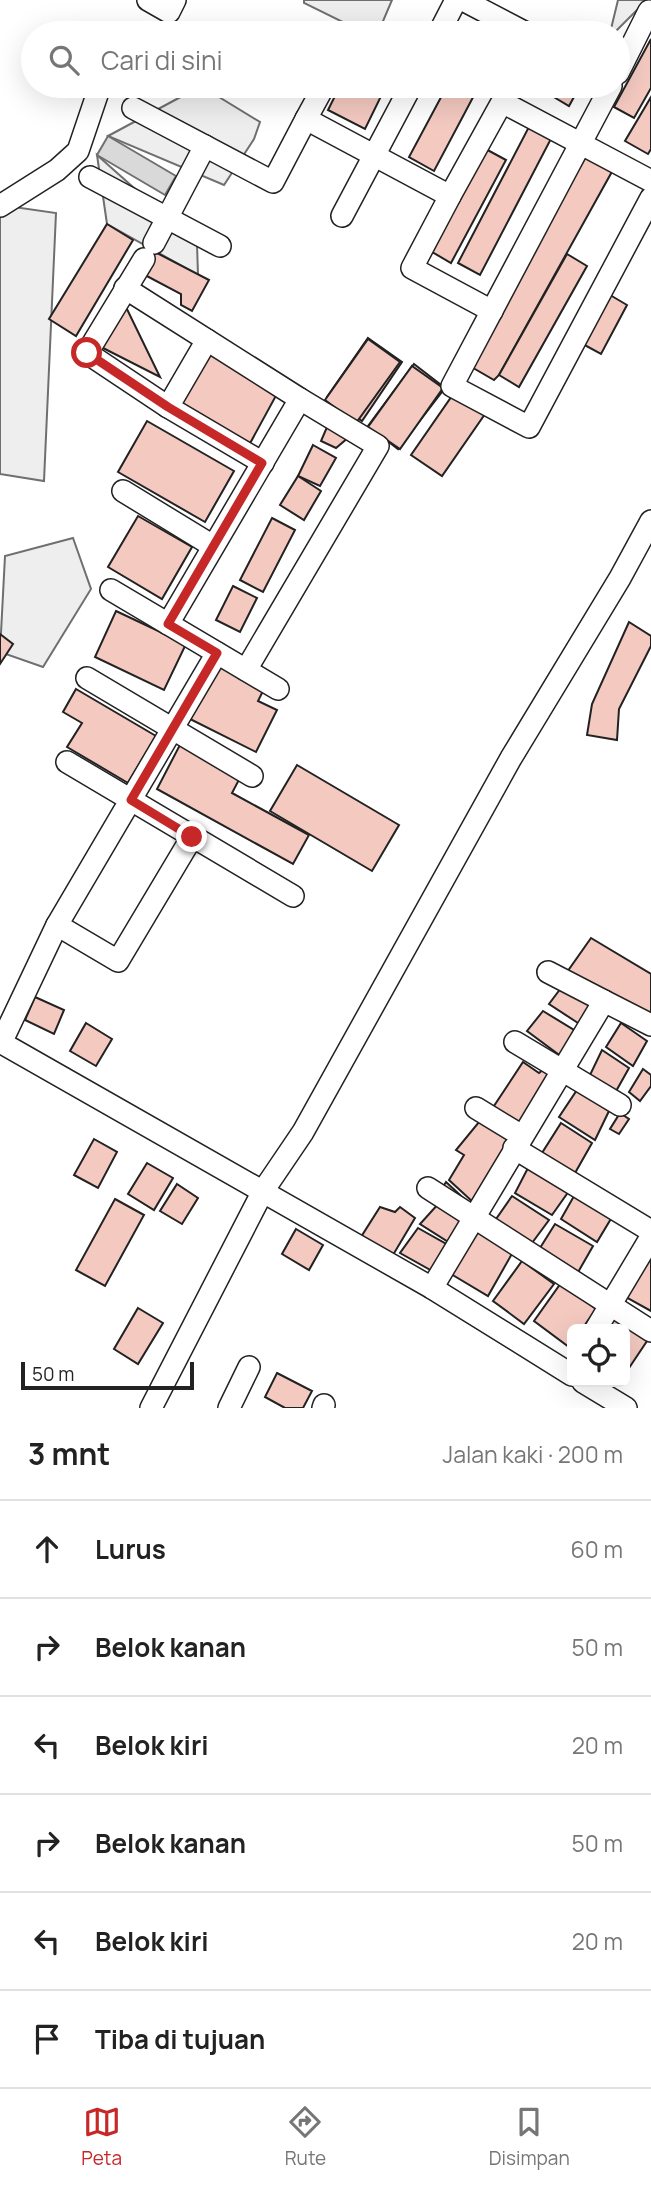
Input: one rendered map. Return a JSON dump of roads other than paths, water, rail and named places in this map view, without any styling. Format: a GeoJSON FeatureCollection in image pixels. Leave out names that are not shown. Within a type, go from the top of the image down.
{"type":"FeatureCollection","features":[{"type":"Feature","properties":{"kind":"street"},"geometry":{"type":"LineString","coordinates":[[148,0],[169,12],[175,0]]}},
{"type":"Feature","properties":{"kind":"street"},"geometry":{"type":"LineString","coordinates":[[445,21],[456,0]]}},
{"type":"Feature","properties":{"kind":"street"},"geometry":{"type":"LineString","coordinates":[[463,0],[503,21]]}},
{"type":"Feature","properties":{"kind":"street"},"geometry":{"type":"LineString","coordinates":[[630,49],[649,11]]}},
{"type":"Feature","properties":{"kind":"street"},"geometry":{"type":"LineString","coordinates":[[0,206],[57,170],[78,150],[96,98]]}},
{"type":"Feature","properties":{"kind":"street"},"geometry":{"type":"LineString","coordinates":[[134,108],[273,182],[318,98]]}},
{"type":"Feature","properties":{"kind":"street"},"geometry":{"type":"LineString","coordinates":[[342,216],[405,98]]}},
{"type":"Feature","properties":{"kind":"street"},"geometry":{"type":"LineString","coordinates":[[492,311],[412,268],[504,98]]}},
{"type":"Feature","properties":{"kind":"street"},"geometry":{"type":"LineString","coordinates":[[512,98],[582,144],[651,181]]}},
{"type":"Feature","properties":{"kind":"street"},"geometry":{"type":"LineString","coordinates":[[605,98],[452,386],[529,427],[651,198]]}},
{"type":"Feature","properties":{"kind":"street"},"geometry":{"type":"LineString","coordinates":[[306,120],[450,196]]}},
{"type":"Feature","properties":{"kind":"street"},"geometry":{"type":"LineString","coordinates":[[205,146],[149,251],[87,353],[168,407],[262,463]]}},
{"type":"Feature","properties":{"kind":"street"},"geometry":{"type":"LineString","coordinates":[[90,177],[220,246]]}},
{"type":"Feature","properties":{"kind":"street"},"geometry":{"type":"LineString","coordinates":[[125,288],[378,446],[246,670]]}},
{"type":"Feature","properties":{"kind":"street"},"geometry":{"type":"LineString","coordinates":[[168,407],[207,340]]}},
{"type":"Feature","properties":{"kind":"street"},"geometry":{"type":"LineString","coordinates":[[168,624],[300,399]]}},
{"type":"Feature","properties":{"kind":"street"},"geometry":{"type":"LineString","coordinates":[[123,491],[214,545]]}},
{"type":"Feature","properties":{"kind":"street"},"geometry":{"type":"LineString","coordinates":[[150,1408],[263,1191],[303,1132],[511,758],[620,578],[651,521]]}},
{"type":"Feature","properties":{"kind":"street"},"geometry":{"type":"LineString","coordinates":[[111,590],[278,689]]}},
{"type":"Feature","properties":{"kind":"street"},"geometry":{"type":"LineString","coordinates":[[217,653],[57,925],[1,1043],[432,1288],[567,1371]]}},
{"type":"Feature","properties":{"kind":"street"},"geometry":{"type":"LineString","coordinates":[[87,678],[252,776]]}},
{"type":"Feature","properties":{"kind":"street"},"geometry":{"type":"LineString","coordinates":[[67,762],[293,897]]}},
{"type":"Feature","properties":{"kind":"street"},"geometry":{"type":"LineString","coordinates":[[57,925],[118,961],[192,837]]}},
{"type":"Feature","properties":{"kind":"street"},"geometry":{"type":"LineString","coordinates":[[548,972],[651,1025]]}},
{"type":"Feature","properties":{"kind":"street"},"geometry":{"type":"LineString","coordinates":[[432,1288],[604,1001]]}},
{"type":"Feature","properties":{"kind":"street"},"geometry":{"type":"LineString","coordinates":[[515,1042],[620,1105]]}},
{"type":"Feature","properties":{"kind":"street"},"geometry":{"type":"LineString","coordinates":[[476,1108],[518,1142],[651,1231]]}},
{"type":"Feature","properties":{"kind":"street"},"geometry":{"type":"LineString","coordinates":[[428,1188],[651,1331]]}},
{"type":"Feature","properties":{"kind":"street"},"geometry":{"type":"LineString","coordinates":[[599,1324],[651,1237]]}},
{"type":"Feature","properties":{"kind":"street"},"geometry":{"type":"LineString","coordinates":[[229,1408],[250,1367]]}},
{"type":"Feature","properties":{"kind":"street"},"geometry":{"type":"LineString","coordinates":[[593,1387],[626,1408]]}}]}
